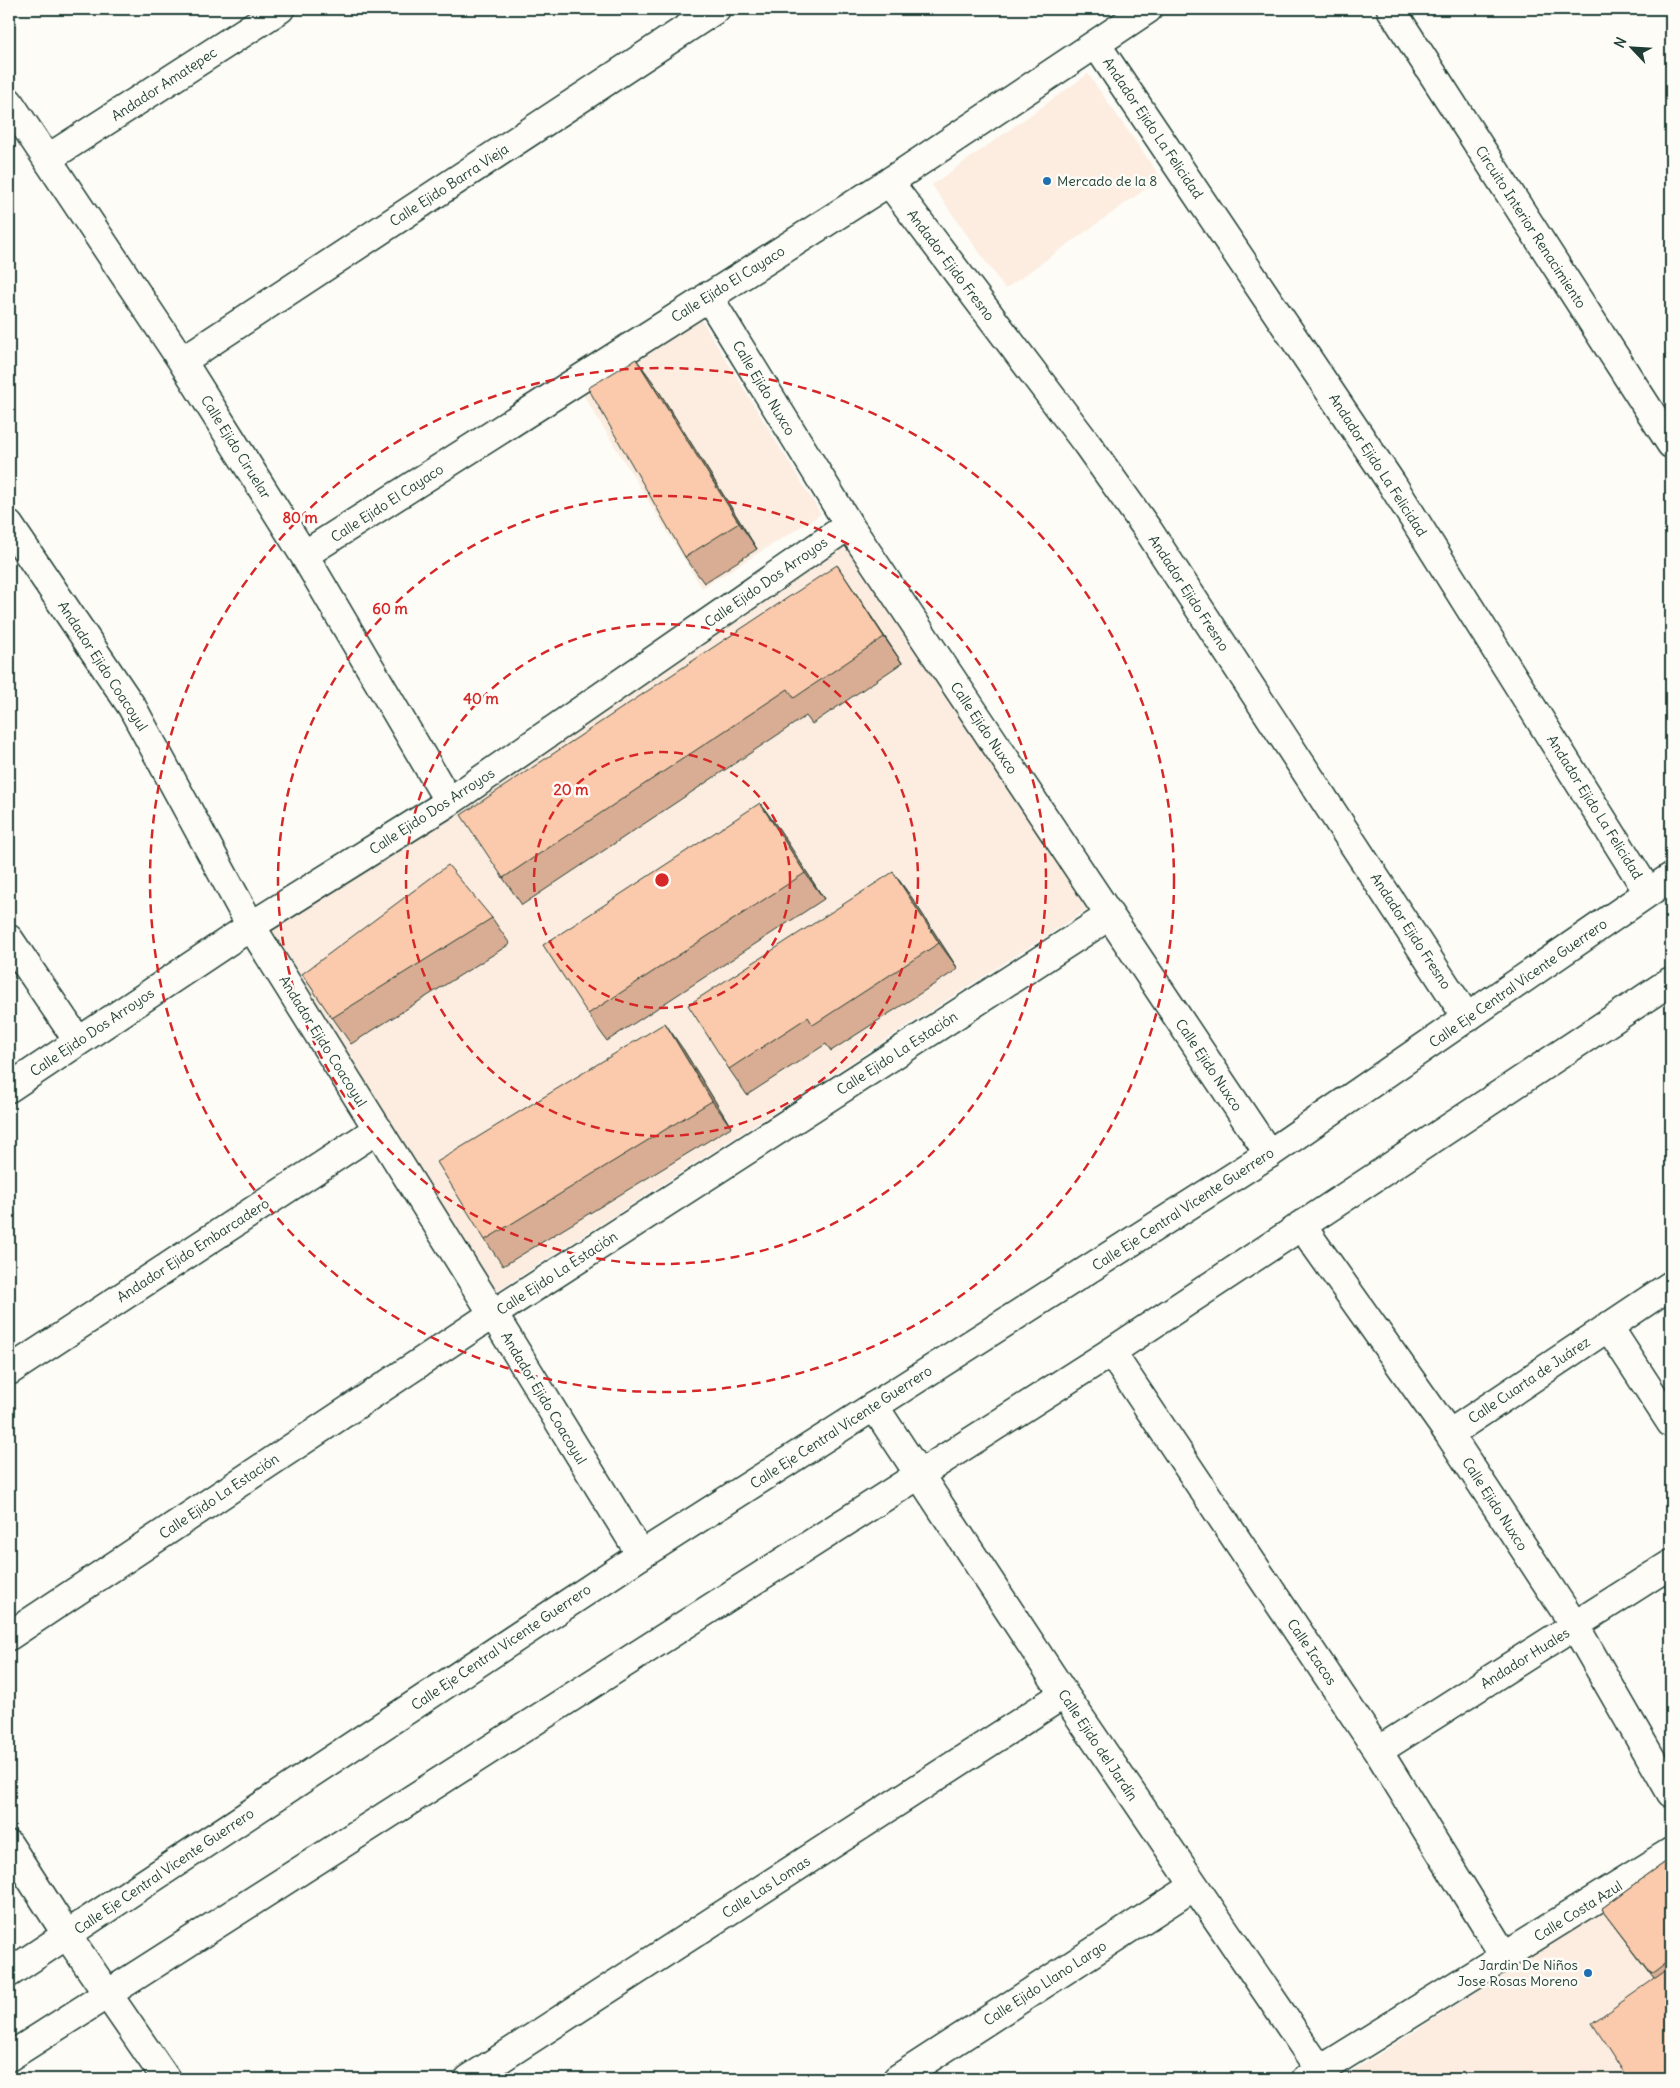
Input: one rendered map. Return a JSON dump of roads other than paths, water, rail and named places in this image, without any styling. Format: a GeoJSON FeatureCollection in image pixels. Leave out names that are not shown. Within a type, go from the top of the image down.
{"type":"FeatureCollection","features":[{"type":"Feature","properties":{"kind":"street","name":"Andador Amatepec"},"geometry":{"type":"LineString","coordinates":[[47,159],[280,9]]}},
{"type":"Feature","properties":{"kind":"street","name":"Calle Ejido Barra Vieja"},"geometry":{"type":"LineString","coordinates":[[182,361],[716,9]]}},
{"type":"Feature","properties":{"kind":"street","name":"Calle Ejido El Cayaco"},"geometry":{"type":"LineString","coordinates":[[304,556],[889,182],[1148,9]]}},
{"type":"Feature","properties":{"kind":"street","name":"Circuito Interior Renacimiento"},"geometry":{"type":"LineString","coordinates":[[1391,9],[1671,444]]}},
{"type":"Feature","properties":{"kind":"street","name":"Andador Ejido La Felicidad"},"geometry":{"type":"LineString","coordinates":[[1096,44],[1392,484],[1648,892]]}},
{"type":"Feature","properties":{"kind":"street","name":"Calle Ejido Ciruelar"},"geometry":{"type":"LineString","coordinates":[[9,102],[182,361],[304,556],[449,802]]}},
{"type":"Feature","properties":{"kind":"street","name":"Andador Ejido Fresno"},"geometry":{"type":"LineString","coordinates":[[889,182],[1087,444],[1148,530],[1468,1018]]}},
{"type":"Feature","properties":{"kind":"street","name":"Calle Ejido Nuxco"},"geometry":{"type":"LineString","coordinates":[[708,296],[848,525],[1269,1154]]}},
{"type":"Feature","properties":{"kind":"street","name":"Andador Ejido Coacoyul"},"geometry":{"type":"LineString","coordinates":[[9,525],[132,707],[251,926],[641,1555]]}},
{"type":"Feature","properties":{"kind":"street","name":"Calle Ejido Dos Arroyos"},"geometry":{"type":"LineString","coordinates":[[9,1088],[251,926],[449,802],[848,525]]}},
{"type":"Feature","properties":{"kind":"street","name":"Calle Eje Central Vicente Guerrero"},"geometry":{"type":"LineString","coordinates":[[9,1973],[641,1555],[1269,1154],[1671,877]]}},
{"type":"Feature","properties":{"kind":"street","name":"Calle Ejido La Estación"},"geometry":{"type":"LineString","coordinates":[[9,1636],[493,1314],[1109,916]]}},
{"type":"Feature","properties":{"kind":"street"},"geometry":{"type":"LineString","coordinates":[[9,939],[78,1041]]}},
{"type":"Feature","properties":{"kind":"street"},"geometry":{"type":"LineString","coordinates":[[9,2057],[1111,1352],[1671,981]]}},
{"type":"Feature","properties":{"kind":"street","name":"Andador Ejido Embarcadero"},"geometry":{"type":"LineString","coordinates":[[9,1372],[378,1129]]}},
{"type":"Feature","properties":{"kind":"street","name":"Calle Ejido Nuxco"},"geometry":{"type":"LineString","coordinates":[[1301,1225],[1449,1434],[1575,1626],[1671,1793]]}},
{"type":"Feature","properties":{"kind":"street","name":"Calle Cuarta de Juárez"},"geometry":{"type":"LineString","coordinates":[[1449,1434],[1671,1285]]}},
{"type":"Feature","properties":{"kind":"street"},"geometry":{"type":"LineString","coordinates":[[1608,1326],[1671,1423]]}},
{"type":"Feature","properties":{"kind":"street","name":"Calle Icacos"},"geometry":{"type":"LineString","coordinates":[[1111,1352],[1378,1751],[1505,1957]]}},
{"type":"Feature","properties":{"kind":"street","name":"Calle Ejido del Jardín"},"geometry":{"type":"LineString","coordinates":[[874,1406],[1317,2076]]}},
{"type":"Feature","properties":{"kind":"street","name":"Andador Huales"},"geometry":{"type":"LineString","coordinates":[[1378,1751],[1671,1564]]}},
{"type":"Feature","properties":{"kind":"street","name":"Calle Las Lomas"},"geometry":{"type":"LineString","coordinates":[[469,2079],[1064,1694]]}},
{"type":"Feature","properties":{"kind":"street"},"geometry":{"type":"LineString","coordinates":[[9,1845],[67,1935],[166,2079]]}},
{"type":"Feature","properties":{"kind":"street","name":"Calle Costa Azul"},"geometry":{"type":"LineString","coordinates":[[1317,2076],[1671,1852]]}},
{"type":"Feature","properties":{"kind":"street","name":"Calle Ejido Llano Largo"},"geometry":{"type":"LineString","coordinates":[[898,2079],[1193,1886]]}},
{"type":"Feature","properties":{"kind":"place","name":"Mercado de la 8"},"geometry":{"type":"Point","coordinates":[1047,181]}},
{"type":"Feature","properties":{"kind":"place","name":"Jardin De Niños Jose Rosas Moreno"},"geometry":{"type":"Point","coordinates":[1588,1973]}}]}
